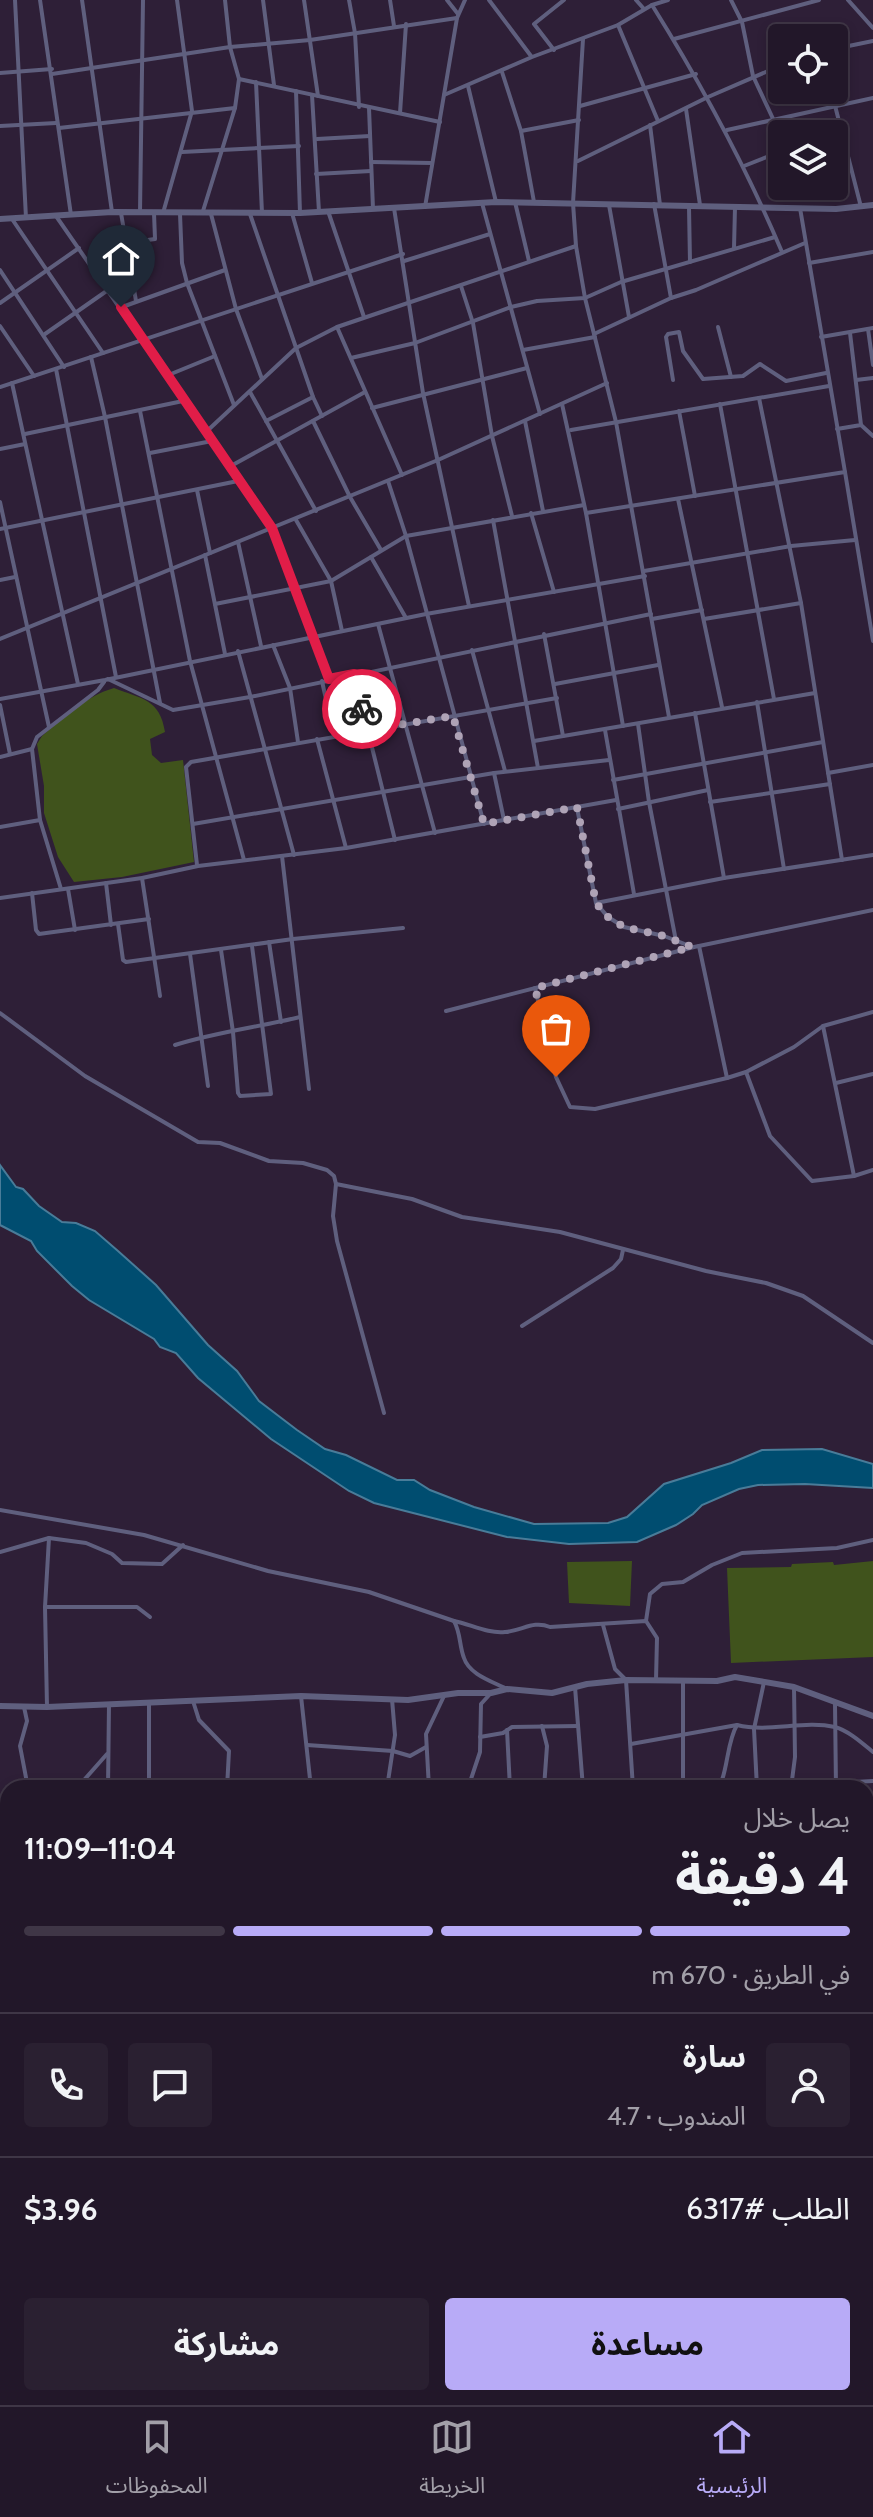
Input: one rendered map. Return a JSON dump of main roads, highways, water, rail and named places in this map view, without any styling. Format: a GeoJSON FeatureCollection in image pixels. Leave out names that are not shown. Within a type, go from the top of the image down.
{"type":"FeatureCollection","features":[{"type":"Feature","properties":{"kind":"water"},"geometry":{"type":"Polygon","coordinates":[[[0,1165],[16,1187],[23,1189],[39,1206],[62,1222],[76,1223],[95,1231],[156,1285],[208,1345],[237,1371],[259,1401],[325,1449],[346,1455],[397,1480],[414,1480],[430,1490],[474,1507],[534,1524],[608,1523],[627,1517],[664,1484],[762,1450],[822,1449],[873,1464],[873,1488],[805,1484],[758,1485],[739,1489],[702,1505],[676,1525],[637,1542],[569,1544],[507,1537],[374,1503],[349,1491],[271,1439],[198,1378],[176,1353],[160,1347],[154,1339],[89,1300],[37,1251],[31,1241],[0,1225],[0,1165]]]}}]}
